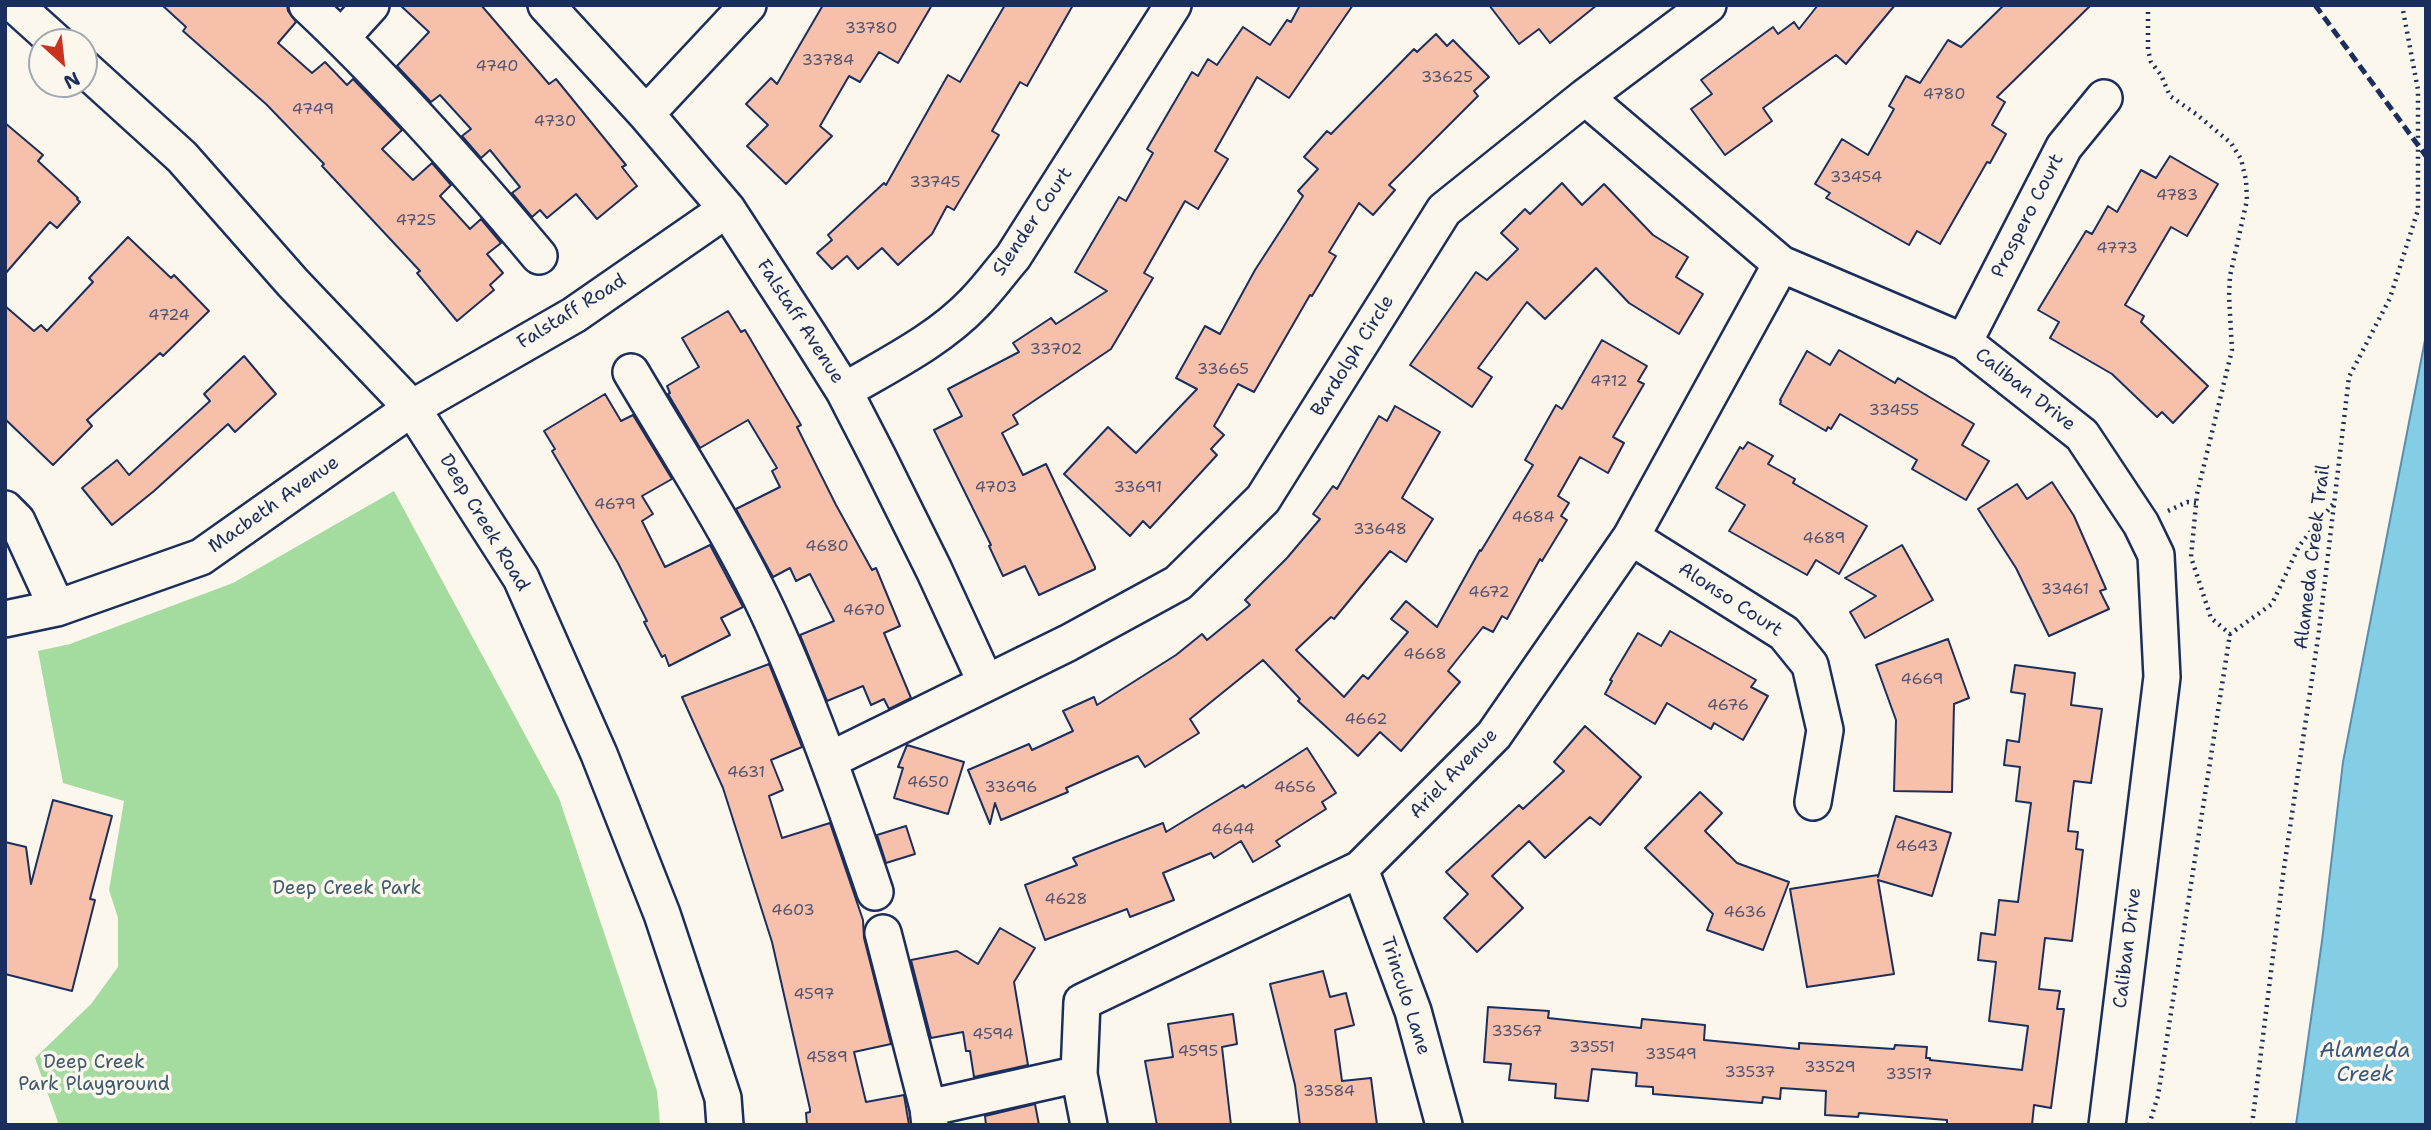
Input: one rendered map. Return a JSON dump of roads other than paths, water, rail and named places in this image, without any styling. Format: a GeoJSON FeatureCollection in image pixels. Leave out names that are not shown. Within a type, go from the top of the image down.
{"type":"FeatureCollection","features":[{"type":"Feature","properties":{"kind":"street"},"geometry":{"type":"LineString","coordinates":[[15,5],[40,28]]}},
{"type":"Feature","properties":{"kind":"street"},"geometry":{"type":"LineString","coordinates":[[307,5],[464,166],[539,256]]}},
{"type":"Feature","properties":{"kind":"street"},"geometry":{"type":"LineString","coordinates":[[341,38],[372,5]]}},
{"type":"Feature","properties":{"kind":"street","name":"Falstaff Avenue"},"geometry":{"type":"LineString","coordinates":[[546,5],[646,114],[727,209],[844,391],[934,570],[986,683]]}},
{"type":"Feature","properties":{"kind":"street"},"geometry":{"type":"LineString","coordinates":[[646,114],[748,5]]}},
{"type":"Feature","properties":{"kind":"street","name":"Slender Court"},"geometry":{"type":"LineString","coordinates":[[844,391],[939,331],[974,304],[1013,257],[1173,5]]}},
{"type":"Feature","properties":{"kind":"street","name":"Bardolph Circle"},"geometry":{"type":"LineString","coordinates":[[830,760],[1068,643],[1178,583],[1264,499],[1444,210],[1585,97],[1708,5]]}},
{"type":"Feature","properties":{"kind":"street","name":"Deep Creek Road"},"geometry":{"type":"LineString","coordinates":[[98,81],[181,157],[293,282],[412,408],[521,578],[599,754],[662,914],[723,1098],[725,1125]]}},
{"type":"Feature","properties":{"kind":"street","name":"Caliban Drive"},"geometry":{"type":"LineString","coordinates":[[1585,97],[1781,264],[1964,342],[2082,435],[2141,524],[2156,555],[2162,677],[2106,1125]]}},
{"type":"Feature","properties":{"kind":"street","name":"Prospero Court"},"geometry":{"type":"LineString","coordinates":[[1964,342],[2064,147],[2105,98]]}},
{"type":"Feature","properties":{"kind":"street","name":"Falstaff Road"},"geometry":{"type":"LineString","coordinates":[[412,408],[574,315],[727,209]]}},
{"type":"Feature","properties":{"kind":"street","name":"Ariel Avenue"},"geometry":{"type":"LineString","coordinates":[[1089,1125],[1079,1074],[1082,1002],[1360,869],[1494,735],[1631,537],[1781,264]]}},
{"type":"Feature","properties":{"kind":"street"},"geometry":{"type":"LineString","coordinates":[[631,372],[721,524],[779,635],[830,760],[875,892]]}},
{"type":"Feature","properties":{"kind":"street","name":"Macbeth Avenue"},"geometry":{"type":"LineString","coordinates":[[5,619],[57,608],[201,556],[412,408]]}},
{"type":"Feature","properties":{"kind":"street"},"geometry":{"type":"LineString","coordinates":[[5,509],[17,521],[57,608]]}},
{"type":"Feature","properties":{"kind":"street","name":"Alonso Court"},"geometry":{"type":"LineString","coordinates":[[1631,537],[1784,632],[1810,665],[1825,730],[1813,802]]}},
{"type":"Feature","properties":{"kind":"street","name":"Trinculo Lane"},"geometry":{"type":"LineString","coordinates":[[1360,869],[1413,1011],[1444,1125]]}},
{"type":"Feature","properties":{"kind":"street"},"geometry":{"type":"LineString","coordinates":[[883,933],[929,1116],[1079,1074]]}},
{"type":"Feature","properties":{"kind":"water","name":"Alameda Creek"},"geometry":{"type":"Polygon","coordinates":[[[2426,335],[2426,1125],[2296,1125],[2322,941],[2343,762],[2426,335]]]}},
{"type":"Feature","properties":{"kind":"railway"},"geometry":{"type":"LineString","coordinates":[[2315,5],[2426,156]]}},
{"type":"Feature","properties":{"kind":"park label","name":"Deep Creek Park"},"geometry":{"type":"Point","coordinates":[347,889]}},
{"type":"Feature","properties":{"kind":"park label","name":"Deep Creek Park Playground"},"geometry":{"type":"Point","coordinates":[94,1074]}}]}
